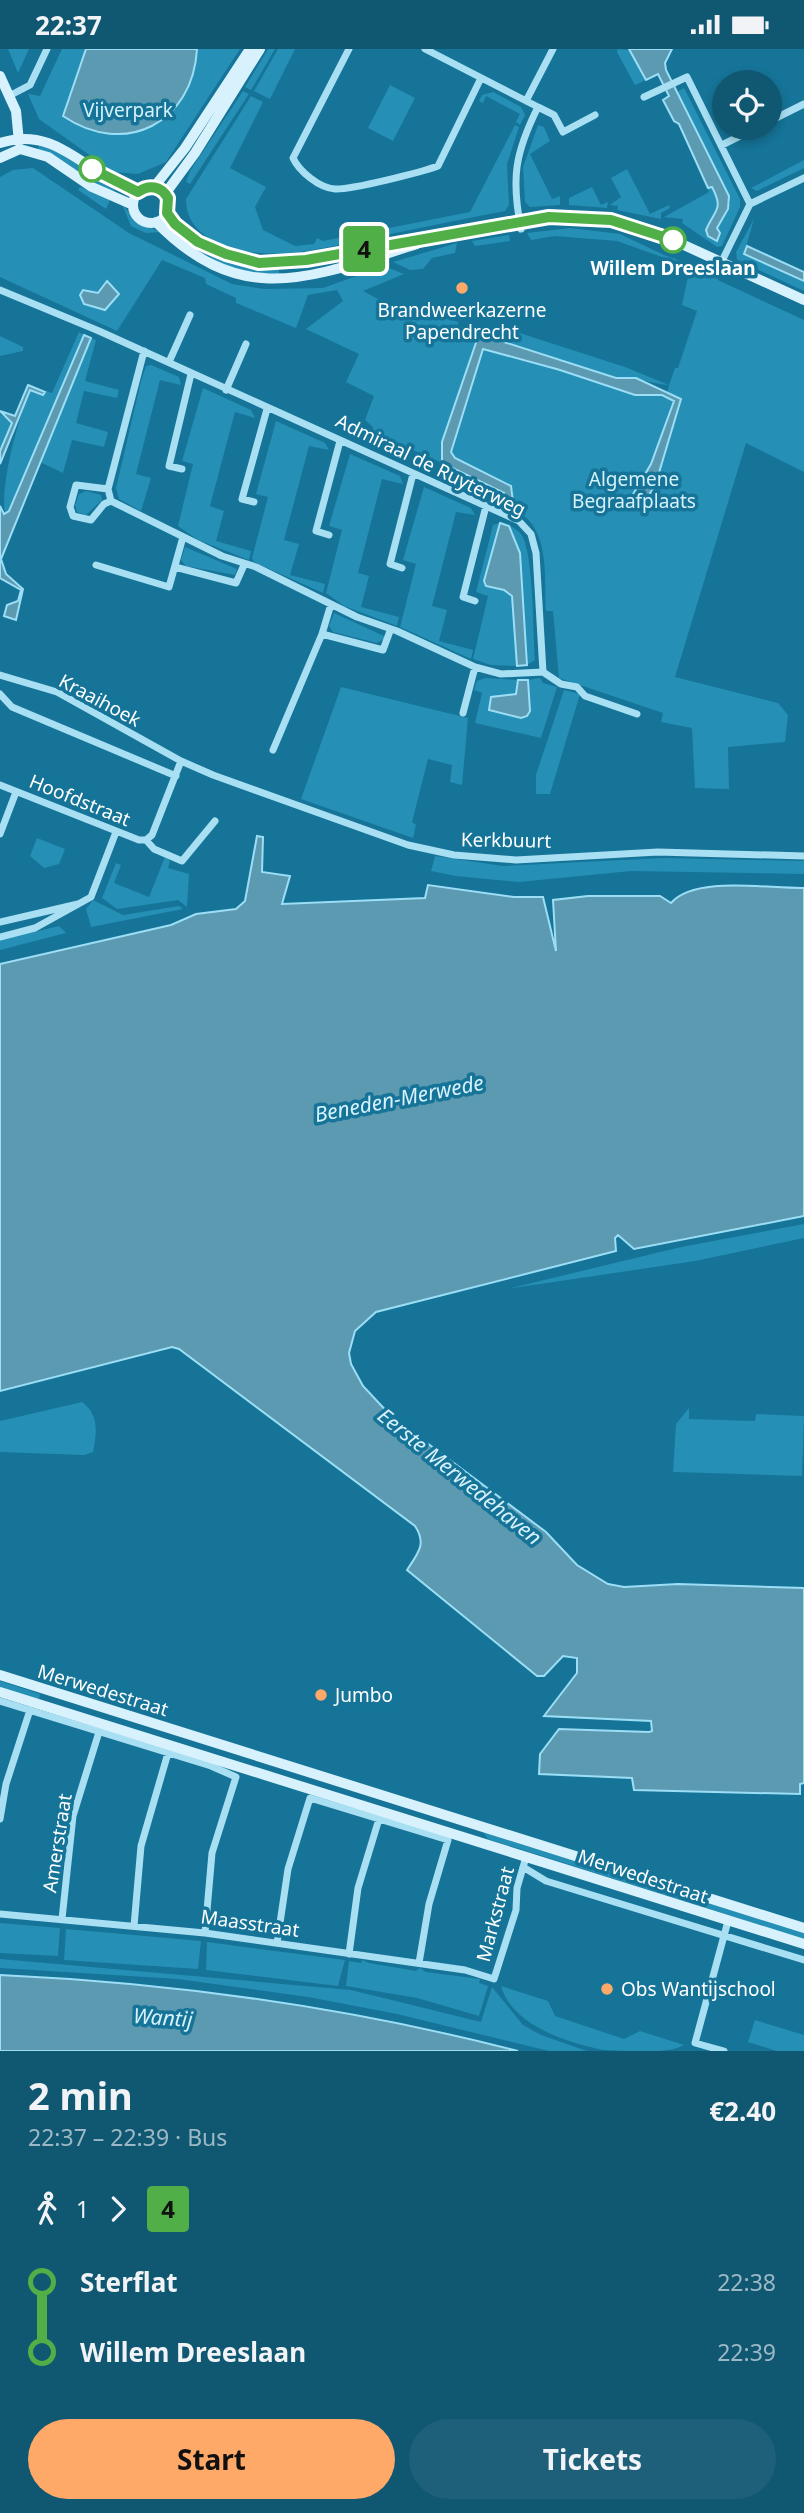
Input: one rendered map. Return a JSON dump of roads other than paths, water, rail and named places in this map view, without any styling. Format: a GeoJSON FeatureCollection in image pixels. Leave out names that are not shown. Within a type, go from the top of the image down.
{"type":"FeatureCollection","features":[{"type":"Feature","properties":{"kind":"street"},"geometry":{"type":"LineString","coordinates":[[9,96],[30,85],[47,49]]}},
{"type":"Feature","properties":{"kind":"street"},"geometry":{"type":"LineString","coordinates":[[0,158],[19,143],[36,137],[52,143],[108,180],[138,192],[154,187],[192,138],[250,49]]}},
{"type":"Feature","properties":{"kind":"street"},"geometry":{"type":"LineString","coordinates":[[165,194],[202,142],[260,49]]}},
{"type":"Feature","properties":{"kind":"street"},"geometry":{"type":"LineString","coordinates":[[349,49],[293,158],[299,171],[334,189],[423,172],[438,166],[481,78]]}},
{"type":"Feature","properties":{"kind":"street"},"geometry":{"type":"LineString","coordinates":[[425,49],[554,115],[563,132],[595,115]]}},
{"type":"Feature","properties":{"kind":"street"},"geometry":{"type":"LineString","coordinates":[[526,101],[553,49]]}},
{"type":"Feature","properties":{"kind":"street"},"geometry":{"type":"LineString","coordinates":[[0,76],[19,123],[19,143]]}},
{"type":"Feature","properties":{"kind":"street"},"geometry":{"type":"LineString","coordinates":[[644,97],[687,77],[750,204]]}},
{"type":"Feature","properties":{"kind":"street"},"geometry":{"type":"LineString","coordinates":[[782,115],[804,104]]}},
{"type":"Feature","properties":{"kind":"street"},"geometry":{"type":"LineString","coordinates":[[520,224],[514,187],[516,160],[538,107]]}},
{"type":"Feature","properties":{"kind":"street"},"geometry":{"type":"LineString","coordinates":[[722,145],[732,140]]}},
{"type":"Feature","properties":{"kind":"street"},"geometry":{"type":"LineString","coordinates":[[0,143],[19,143],[48,157],[92,187],[133,205],[140,219],[156,222],[183,249],[225,271],[270,279],[307,276],[436,236]]}},
{"type":"Feature","properties":{"kind":"street"},"geometry":{"type":"LineString","coordinates":[[722,261],[750,204],[804,178]]}},
{"type":"Feature","properties":{"kind":"street"},"geometry":{"type":"LineString","coordinates":[[154,187],[165,194],[169,203],[167,213],[156,222]]}},
{"type":"Feature","properties":{"kind":"street"},"geometry":{"type":"LineString","coordinates":[[133,205],[138,192]]}},
{"type":"Feature","properties":{"kind":"street"},"geometry":{"type":"LineString","coordinates":[[167,213],[175,224],[198,242],[226,254],[259,263],[306,260],[436,236],[569,216],[611,220],[662,235],[804,300]]}},
{"type":"Feature","properties":{"kind":"street","name":"Admiraal de Ruyterweg"},"geometry":{"type":"LineString","coordinates":[[0,290],[169,362],[267,409],[519,521],[531,534],[536,553],[543,672]]}},
{"type":"Feature","properties":{"kind":"street"},"geometry":{"type":"LineString","coordinates":[[169,362],[190,315]]}},
{"type":"Feature","properties":{"kind":"street"},"geometry":{"type":"LineString","coordinates":[[226,390],[246,344]]}},
{"type":"Feature","properties":{"kind":"street"},"geometry":{"type":"LineString","coordinates":[[144,351],[108,489],[111,501],[244,565],[256,567],[390,631],[397,631],[475,667],[501,674],[543,672],[561,684],[577,687],[585,696],[637,714]]}},
{"type":"Feature","properties":{"kind":"street"},"geometry":{"type":"LineString","coordinates":[[183,469],[169,466],[191,374]]}},
{"type":"Feature","properties":{"kind":"street"},"geometry":{"type":"LineString","coordinates":[[254,502],[242,499],[267,409]]}},
{"type":"Feature","properties":{"kind":"street"},"geometry":{"type":"LineString","coordinates":[[329,535],[316,531],[340,441]]}},
{"type":"Feature","properties":{"kind":"street"},"geometry":{"type":"LineString","coordinates":[[402,568],[390,564],[413,474]]}},
{"type":"Feature","properties":{"kind":"street"},"geometry":{"type":"LineString","coordinates":[[108,489],[76,485],[70,507],[73,516],[91,520],[104,504],[111,501]]}},
{"type":"Feature","properties":{"kind":"street"},"geometry":{"type":"LineString","coordinates":[[475,601],[463,597],[486,506]]}},
{"type":"Feature","properties":{"kind":"street"},"geometry":{"type":"LineString","coordinates":[[96,565],[169,587],[183,537]]}},
{"type":"Feature","properties":{"kind":"street"},"geometry":{"type":"LineString","coordinates":[[175,567],[236,583],[244,565]]}},
{"type":"Feature","properties":{"kind":"street"},"geometry":{"type":"LineString","coordinates":[[273,750],[322,634],[331,604]]}},
{"type":"Feature","properties":{"kind":"street"},"geometry":{"type":"LineString","coordinates":[[322,634],[383,650],[390,631]]}},
{"type":"Feature","properties":{"kind":"street"},"geometry":{"type":"LineString","coordinates":[[463,713],[475,667]]}},
{"type":"Feature","properties":{"kind":"street","name":"Kraaihoek"},"geometry":{"type":"LineString","coordinates":[[0,675],[57,692],[181,761]]}},
{"type":"Feature","properties":{"kind":"street"},"geometry":{"type":"LineString","coordinates":[[0,694],[12,707],[121,750],[176,776]]}},
{"type":"Feature","properties":{"kind":"street","name":"Hoofdstraat"},"geometry":{"type":"LineString","coordinates":[[0,785],[116,832],[146,840],[152,835],[181,761]]}},
{"type":"Feature","properties":{"kind":"street","name":"Kerkbuurt"},"geometry":{"type":"LineString","coordinates":[[181,761],[369,832],[454,855],[516,860],[658,852],[804,856]]}},
{"type":"Feature","properties":{"kind":"street"},"geometry":{"type":"LineString","coordinates":[[0,834],[16,792]]}},
{"type":"Feature","properties":{"kind":"street"},"geometry":{"type":"LineString","coordinates":[[146,840],[154,849],[181,861],[215,821]]}},
{"type":"Feature","properties":{"kind":"street"},"geometry":{"type":"LineString","coordinates":[[0,937],[35,928],[91,897],[116,832]]}},
{"type":"Feature","properties":{"kind":"street"},"geometry":{"type":"LineString","coordinates":[[0,922],[82,904]]}},
{"type":"Feature","properties":{"kind":"street","name":"Merwedestraat"},"geometry":{"type":"LineString","coordinates":[[0,1675],[804,1928]]}},
{"type":"Feature","properties":{"kind":"street","name":"Merwedestraat"},"geometry":{"type":"LineString","coordinates":[[0,1692],[270,1775],[345,1803],[379,1819],[448,1840]]}},
{"type":"Feature","properties":{"kind":"street"},"geometry":{"type":"LineString","coordinates":[[47,1707],[52,1693]]}},
{"type":"Feature","properties":{"kind":"street"},"geometry":{"type":"LineString","coordinates":[[0,1700],[211,1766],[236,1777],[212,1853],[205,1933]]}},
{"type":"Feature","properties":{"kind":"street"},"geometry":{"type":"LineString","coordinates":[[0,1819],[6,1784],[30,1710]]}},
{"type":"Feature","properties":{"kind":"street","name":"Amerstraat"},"geometry":{"type":"LineString","coordinates":[[62,1919],[73,1816],[99,1732]]}},
{"type":"Feature","properties":{"kind":"street"},"geometry":{"type":"LineString","coordinates":[[134,1926],[141,1846],[168,1753]]}},
{"type":"Feature","properties":{"kind":"street"},"geometry":{"type":"LineString","coordinates":[[270,1775],[275,1761]]}},
{"type":"Feature","properties":{"kind":"street"},"geometry":{"type":"LineString","coordinates":[[211,1766],[226,1762]]}},
{"type":"Feature","properties":{"kind":"street","name":"Merwedestraat"},"geometry":{"type":"LineString","coordinates":[[277,1943],[288,1870],[310,1798],[345,1803],[467,1837],[525,1862],[804,1944]]}},
{"type":"Feature","properties":{"kind":"street"},"geometry":{"type":"LineString","coordinates":[[349,1954],[358,1888],[379,1819]]}},
{"type":"Feature","properties":{"kind":"street"},"geometry":{"type":"LineString","coordinates":[[419,1963],[429,1904],[448,1840],[467,1837],[478,1825]]}},
{"type":"Feature","properties":{"kind":"street"},"geometry":{"type":"LineString","coordinates":[[525,1862],[546,1881],[804,1960]]}},
{"type":"Feature","properties":{"kind":"street","name":"Markstraat"},"geometry":{"type":"LineString","coordinates":[[494,1979],[516,1910],[525,1862]]}},
{"type":"Feature","properties":{"kind":"street","name":"Maasstraat"},"geometry":{"type":"LineString","coordinates":[[0,1915],[205,1933],[465,1970],[494,1979]]}},
{"type":"Feature","properties":{"kind":"street"},"geometry":{"type":"LineString","coordinates":[[724,2051],[695,2043],[728,1921]]}},
{"type":"Feature","properties":{"kind":"water"},"geometry":{"type":"Polygon","coordinates":[[[86,49],[197,49],[193,75],[183,97],[169,114],[152,126],[132,133],[110,134],[86,128],[63,116],[86,49]]]}},
{"type":"Feature","properties":{"kind":"water"},"geometry":{"type":"Polygon","coordinates":[[[629,49],[672,49],[665,63],[666,70],[729,196],[728,209],[717,228],[720,233],[717,241],[708,236],[706,230],[717,209],[716,195],[712,187],[708,188],[679,124],[674,121],[663,100],[669,96],[658,74],[646,80],[629,49]]]}},
{"type":"Feature","properties":{"kind":"water"},"geometry":{"type":"Polygon","coordinates":[[[747,246],[804,272],[804,281],[744,254],[747,246]]]}},
{"type":"Feature","properties":{"kind":"water"},"geometry":{"type":"Polygon","coordinates":[[[107,281],[119,294],[105,310],[84,304],[80,295],[83,290],[98,293],[107,281]]]}},
{"type":"Feature","properties":{"kind":"water"},"geometry":{"type":"Polygon","coordinates":[[[479,334],[616,378],[636,378],[681,399],[655,486],[643,503],[635,501],[632,496],[651,464],[674,401],[662,395],[635,395],[560,370],[483,349],[451,452],[455,458],[511,486],[514,510],[504,506],[504,493],[442,463],[442,442],[479,334]]]}},
{"type":"Feature","properties":{"kind":"water"},"geometry":{"type":"Polygon","coordinates":[[[84,335],[91,338],[1,559],[6,574],[23,589],[16,620],[4,616],[7,605],[18,601],[21,590],[0,578],[0,506],[4,514],[9,511],[84,335]]]}},
{"type":"Feature","properties":{"kind":"water"},"geometry":{"type":"Polygon","coordinates":[[[28,385],[45,392],[43,395],[30,390],[0,464],[0,451],[12,423],[0,411],[15,416],[28,385]]]}},
{"type":"Feature","properties":{"kind":"water"},"geometry":{"type":"Polygon","coordinates":[[[500,523],[509,526],[520,553],[527,665],[517,666],[512,596],[504,590],[486,586],[484,581],[500,523]]]}},
{"type":"Feature","properties":{"kind":"water"},"geometry":{"type":"Polygon","coordinates":[[[518,680],[528,680],[530,711],[527,716],[521,718],[489,710],[491,697],[516,694],[518,680]]]}},
{"type":"Feature","properties":{"kind":"water"},"geometry":{"type":"Polygon","coordinates":[[[257,836],[263,837],[262,872],[290,876],[282,904],[425,898],[428,885],[514,897],[543,897],[556,951],[553,900],[588,896],[660,896],[671,903],[682,894],[714,886],[804,888],[804,1216],[634,1249],[618,1235],[615,1238],[616,1251],[376,1312],[355,1331],[349,1353],[351,1364],[363,1386],[391,1416],[546,1532],[577,1565],[608,1584],[624,1587],[678,1584],[804,1588],[804,1783],[800,1784],[800,1794],[634,1790],[632,1778],[539,1774],[540,1754],[559,1729],[649,1732],[652,1731],[651,1721],[544,1716],[577,1673],[577,1658],[563,1656],[544,1676],[537,1676],[407,1570],[421,1543],[415,1526],[179,1349],[172,1347],[0,1391],[0,964],[171,925],[196,914],[236,909],[245,901],[257,836]]]}},
{"type":"Feature","properties":{"kind":"water","name":"Wantij"},"geometry":{"type":"Polygon","coordinates":[[[0,1975],[131,1984],[261,1999],[390,2022],[518,2051],[0,2051],[0,1975]]]}},
{"type":"Feature","properties":{"kind":"place","name":"Willem Dreeslaan"},"geometry":{"type":"Point","coordinates":[673,240]}},
{"type":"Feature","properties":{"kind":"place","name":"Brandweerkazerne Papendrecht"},"geometry":{"type":"Point","coordinates":[462,288]}},
{"type":"Feature","properties":{"kind":"place","name":"Jumbo"},"geometry":{"type":"Point","coordinates":[321,1695]}},
{"type":"Feature","properties":{"kind":"place","name":"Obs Wantijschool"},"geometry":{"type":"Point","coordinates":[607,1989]}},
{"type":"Feature","properties":{"kind":"park label","name":"Vijverpark"},"geometry":{"type":"Point","coordinates":[128,110]}},
{"type":"Feature","properties":{"kind":"park label","name":"Algemene Begraafplaats"},"geometry":{"type":"Point","coordinates":[634,490]}},
{"type":"Feature","properties":{"kind":"water label","name":"Beneden-Merwede"},"geometry":{"type":"Point","coordinates":[399,1098]}},
{"type":"Feature","properties":{"kind":"water label","name":"Eerste Merwedehaven"},"geometry":{"type":"Point","coordinates":[460,1476]}}]}
